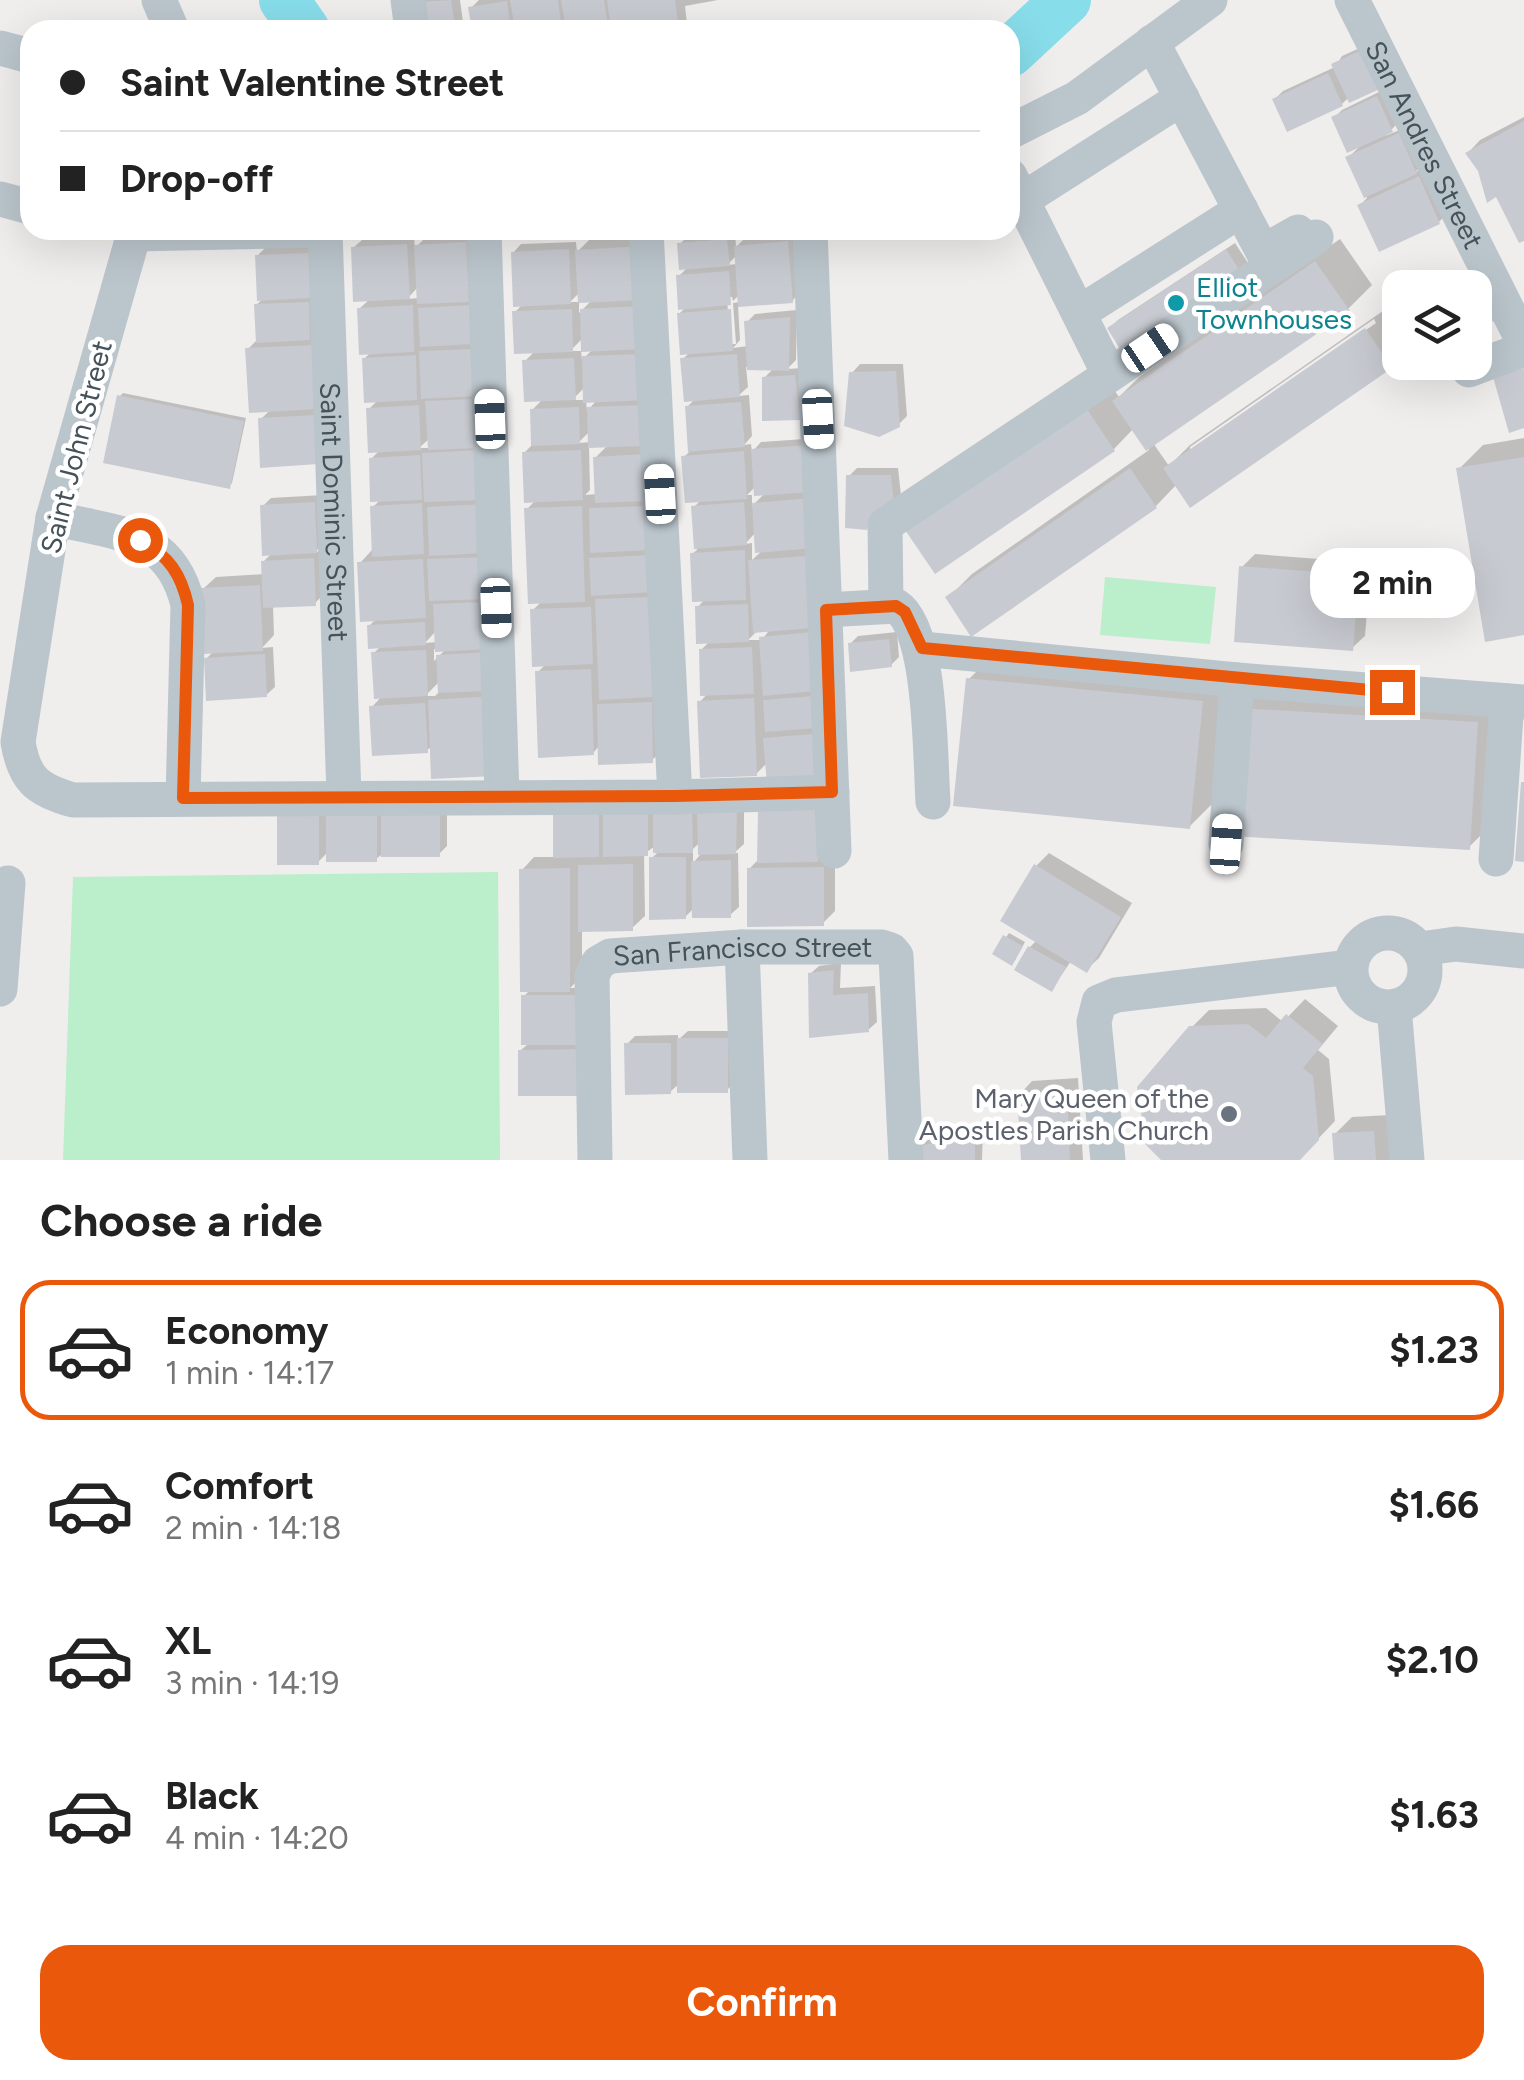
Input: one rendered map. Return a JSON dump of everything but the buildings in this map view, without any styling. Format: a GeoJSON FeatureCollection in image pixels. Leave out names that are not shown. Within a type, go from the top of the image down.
{"type":"FeatureCollection","features":[{"type":"Feature","properties":{"kind":"street"},"geometry":{"type":"LineString","coordinates":[[1020,127],[1076,98],[1210,0]]}},
{"type":"Feature","properties":{"kind":"street","name":"San Andres Street"},"geometry":{"type":"LineString","coordinates":[[1352,0],[1524,346]]}},
{"type":"Feature","properties":{"kind":"street"},"geometry":{"type":"LineString","coordinates":[[886,606],[885,525],[1318,228],[1262,252],[1152,42]]}},
{"type":"Feature","properties":{"kind":"street"},"geometry":{"type":"LineString","coordinates":[[1020,186],[1182,98]]}},
{"type":"Feature","properties":{"kind":"street"},"geometry":{"type":"LineString","coordinates":[[1020,196],[1104,364]]}},
{"type":"Feature","properties":{"kind":"street"},"geometry":{"type":"LineString","coordinates":[[1079,313],[1240,210]]}},
{"type":"Feature","properties":{"kind":"street","name":"Saint John Street"},"geometry":{"type":"LineString","coordinates":[[132,240],[53,518],[18,742],[22,765],[33,782],[54,794],[73,800],[183,798]]}},
{"type":"Feature","properties":{"kind":"street","name":"Saint Dominic Street"},"geometry":{"type":"LineString","coordinates":[[323,240],[344,796]]}},
{"type":"Feature","properties":{"kind":"street"},"geometry":{"type":"LineString","coordinates":[[484,240],[502,796]]}},
{"type":"Feature","properties":{"kind":"street"},"geometry":{"type":"LineString","coordinates":[[647,240],[675,796]]}},
{"type":"Feature","properties":{"kind":"street"},"geometry":{"type":"LineString","coordinates":[[810,240],[834,851]]}},
{"type":"Feature","properties":{"kind":"street"},"geometry":{"type":"LineString","coordinates":[[1492,360],[1524,346]]}},
{"type":"Feature","properties":{"kind":"street"},"geometry":{"type":"LineString","coordinates":[[53,518],[140,540],[171,562],[182,582],[188,605],[183,798],[832,792]]}},
{"type":"Feature","properties":{"kind":"street"},"geometry":{"type":"LineString","coordinates":[[826,610],[896,606],[905,612],[922,648],[933,802]]}},
{"type":"Feature","properties":{"kind":"street"},"geometry":{"type":"LineString","coordinates":[[922,648],[1238,680],[1516,702],[1496,859]]}},
{"type":"Feature","properties":{"kind":"street"},"geometry":{"type":"LineString","coordinates":[[1226,844],[1238,680]]}},
{"type":"Feature","properties":{"kind":"street"},"geometry":{"type":"LineString","coordinates":[[0,990],[8,883]]}},
{"type":"Feature","properties":{"kind":"street"},"geometry":{"type":"LineString","coordinates":[[1379,934],[1402,936],[1420,949],[1426,973],[1416,996],[1394,1008],[1383,1008],[1362,998],[1351,979],[1350,967],[1360,946],[1379,934]]}},
{"type":"Feature","properties":{"kind":"street"},"geometry":{"type":"LineString","coordinates":[[1420,949],[1456,944],[1524,951]]}},
{"type":"Feature","properties":{"kind":"street"},"geometry":{"type":"LineString","coordinates":[[742,947],[750,1160]]}},
{"type":"Feature","properties":{"kind":"street","name":"San Francisco Street"},"geometry":{"type":"LineString","coordinates":[[596,1160],[592,976],[598,963],[610,956],[742,947],[891,950],[896,956],[906,1160]]}},
{"type":"Feature","properties":{"kind":"street"},"geometry":{"type":"LineString","coordinates":[[1108,1160],[1094,1022],[1099,1002],[1116,995],[1350,967]]}},
{"type":"Feature","properties":{"kind":"street"},"geometry":{"type":"LineString","coordinates":[[1394,1008],[1407,1160]]}},
{"type":"Feature","properties":{"kind":"green space"},"geometry":{"type":"Polygon","coordinates":[[[1105,577],[1216,587],[1210,644],[1100,635],[1105,577]]]}},
{"type":"Feature","properties":{"kind":"green space"},"geometry":{"type":"Polygon","coordinates":[[[498,872],[500,1160],[63,1160],[73,877],[498,872]]]}},
{"type":"Feature","properties":{"kind":"waterway"},"geometry":{"type":"LineString","coordinates":[[284,0],[298,20]]}},
{"type":"Feature","properties":{"kind":"waterway"},"geometry":{"type":"LineString","coordinates":[[1020,43],[1066,0]]}},
{"type":"Feature","properties":{"kind":"place","name":"Elliot Townhouses"},"geometry":{"type":"Point","coordinates":[1176,303]}},
{"type":"Feature","properties":{"kind":"place","name":"Mary Queen of the Apostles Parish Church"},"geometry":{"type":"Point","coordinates":[1229,1114]}},
{"type":"Feature","properties":{"kind":"route"},"geometry":{"type":"LineString","coordinates":[[140,540],[171,562],[188,605],[183,798],[832,792],[826,610],[896,606],[905,612],[922,648],[1392,692]]}}]}
